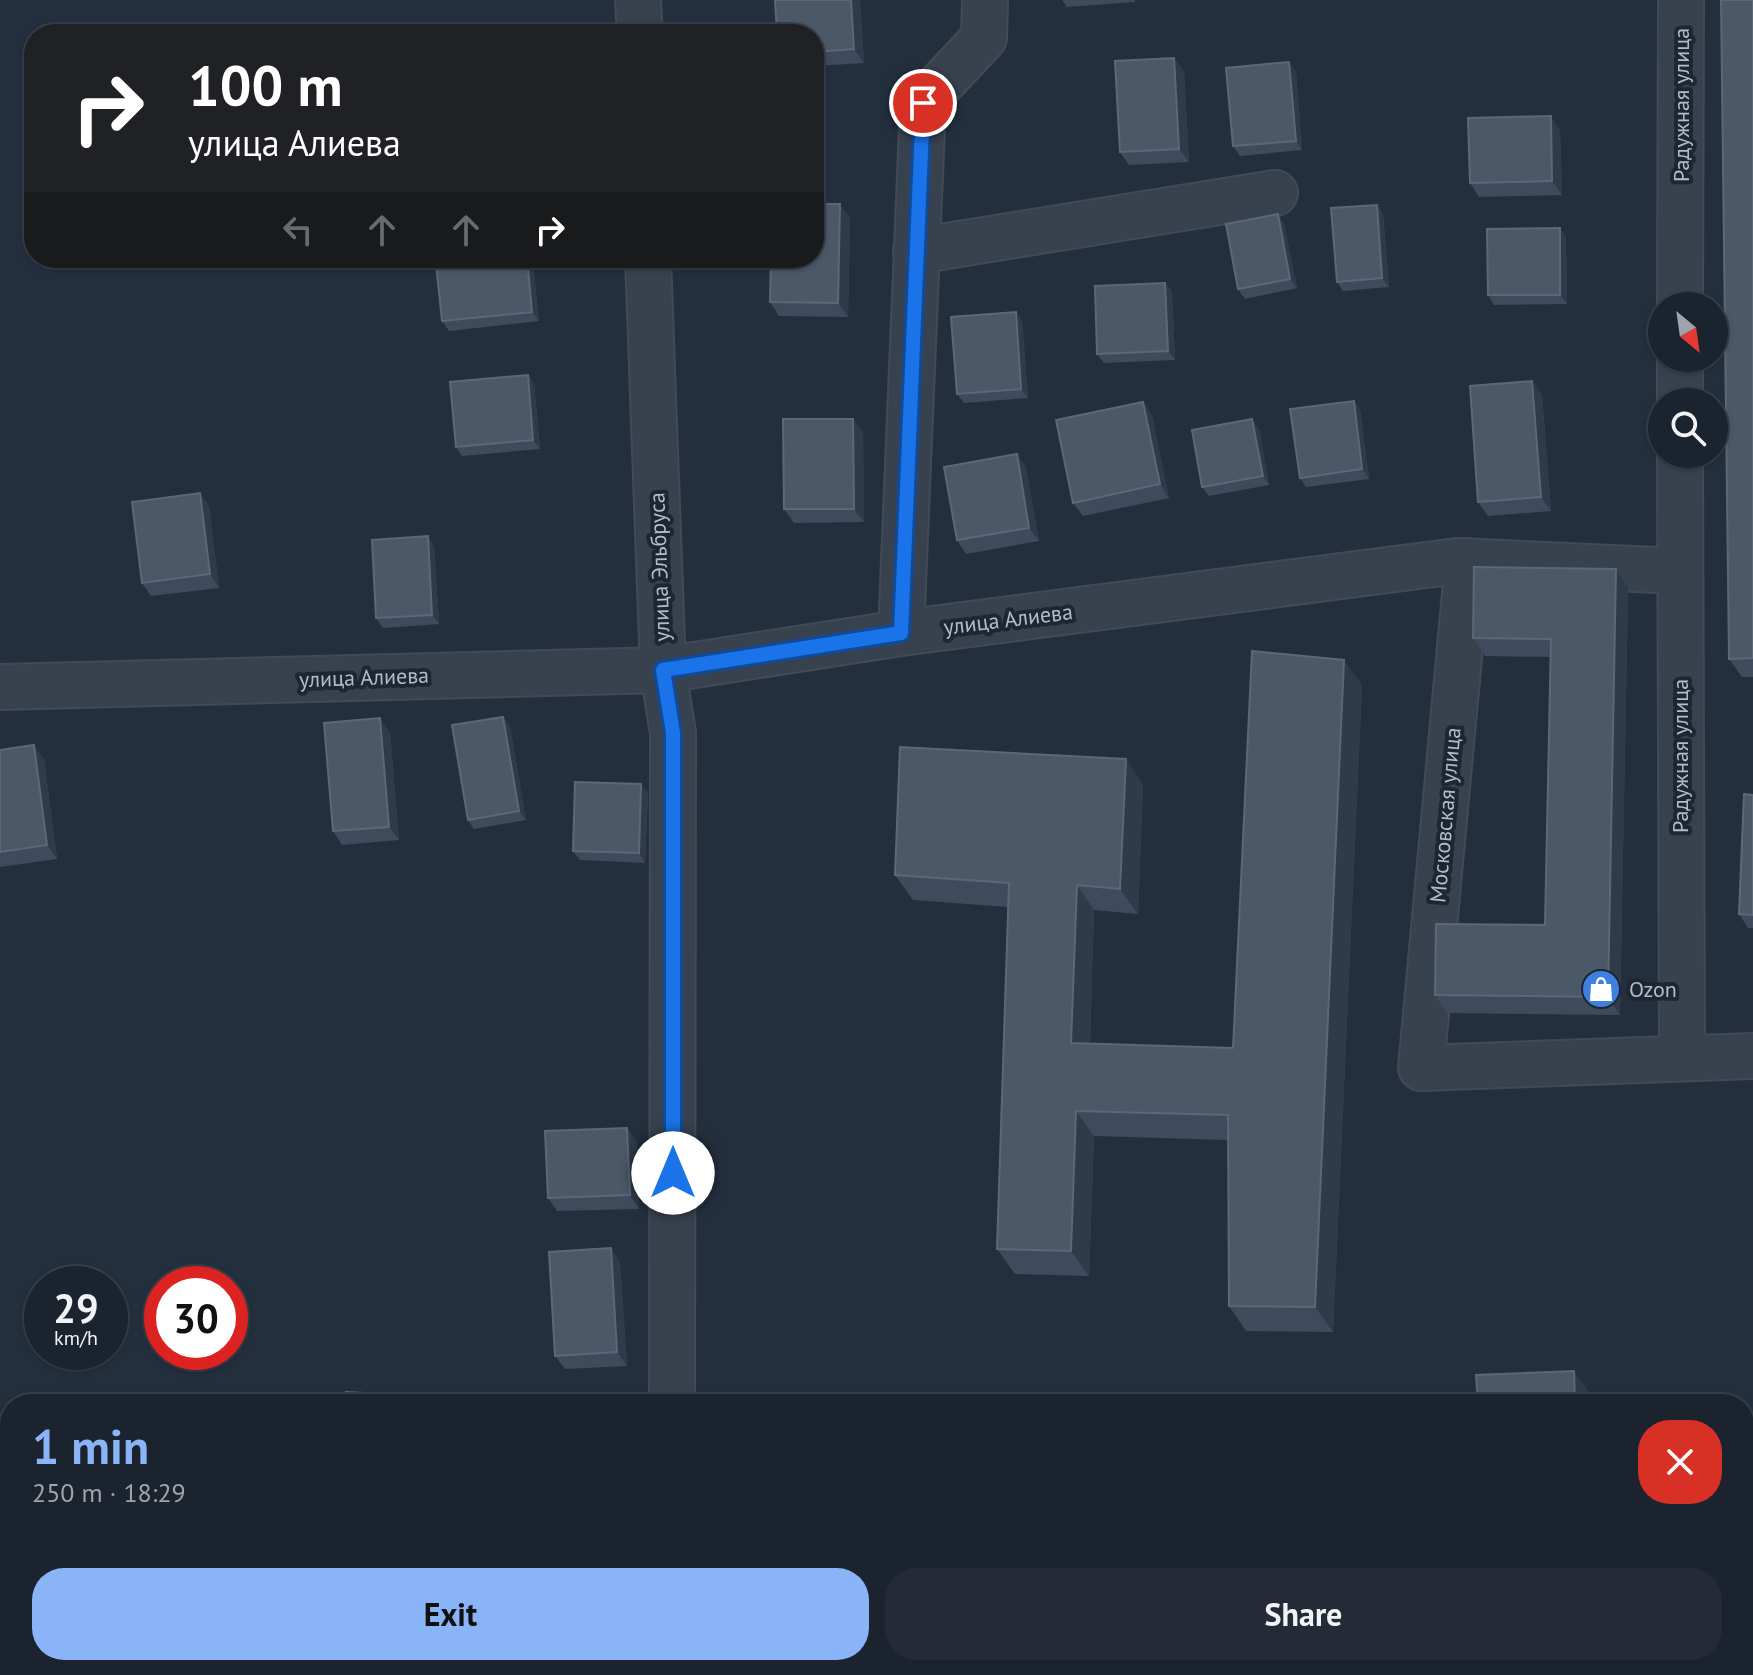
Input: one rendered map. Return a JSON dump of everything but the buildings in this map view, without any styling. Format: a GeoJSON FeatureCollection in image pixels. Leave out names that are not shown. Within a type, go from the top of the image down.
{"type":"FeatureCollection","features":[{"type":"Feature","properties":{"kind":"street"},"geometry":{"type":"LineString","coordinates":[[638,0],[639,24]]}},
{"type":"Feature","properties":{"kind":"street"},"geometry":{"type":"LineString","coordinates":[[901,633],[923,103],[984,38],[985,0]]}},
{"type":"Feature","properties":{"kind":"street","name":"Радужная улица"},"geometry":{"type":"LineString","coordinates":[[1680,292],[1681,0]]}},
{"type":"Feature","properties":{"kind":"street"},"geometry":{"type":"LineString","coordinates":[[916,251],[1275,193]]}},
{"type":"Feature","properties":{"kind":"street","name":"улица Эльбруса"},"geometry":{"type":"LineString","coordinates":[[648,268],[663,670],[673,733],[672,1394]]}},
{"type":"Feature","properties":{"kind":"street","name":"Радужная улица"},"geometry":{"type":"LineString","coordinates":[[1680,468],[1682,1058]]}},
{"type":"Feature","properties":{"kind":"street","name":"улица Алиева"},"geometry":{"type":"LineString","coordinates":[[0,687],[663,670],[901,633],[1457,561],[1680,571]]}},
{"type":"Feature","properties":{"kind":"street","name":"Московская улица"},"geometry":{"type":"LineString","coordinates":[[1468,561],[1421,1068],[1682,1058]]}},
{"type":"Feature","properties":{"kind":"street"},"geometry":{"type":"LineString","coordinates":[[1682,1058],[1753,1056]]}},
{"type":"Feature","properties":{"kind":"place","name":"Ozon"},"geometry":{"type":"Point","coordinates":[1601,989]}},
{"type":"Feature","properties":{"kind":"route"},"geometry":{"type":"LineString","coordinates":[[673,1173],[673,733],[663,670],[901,633],[923,103]]}}]}
